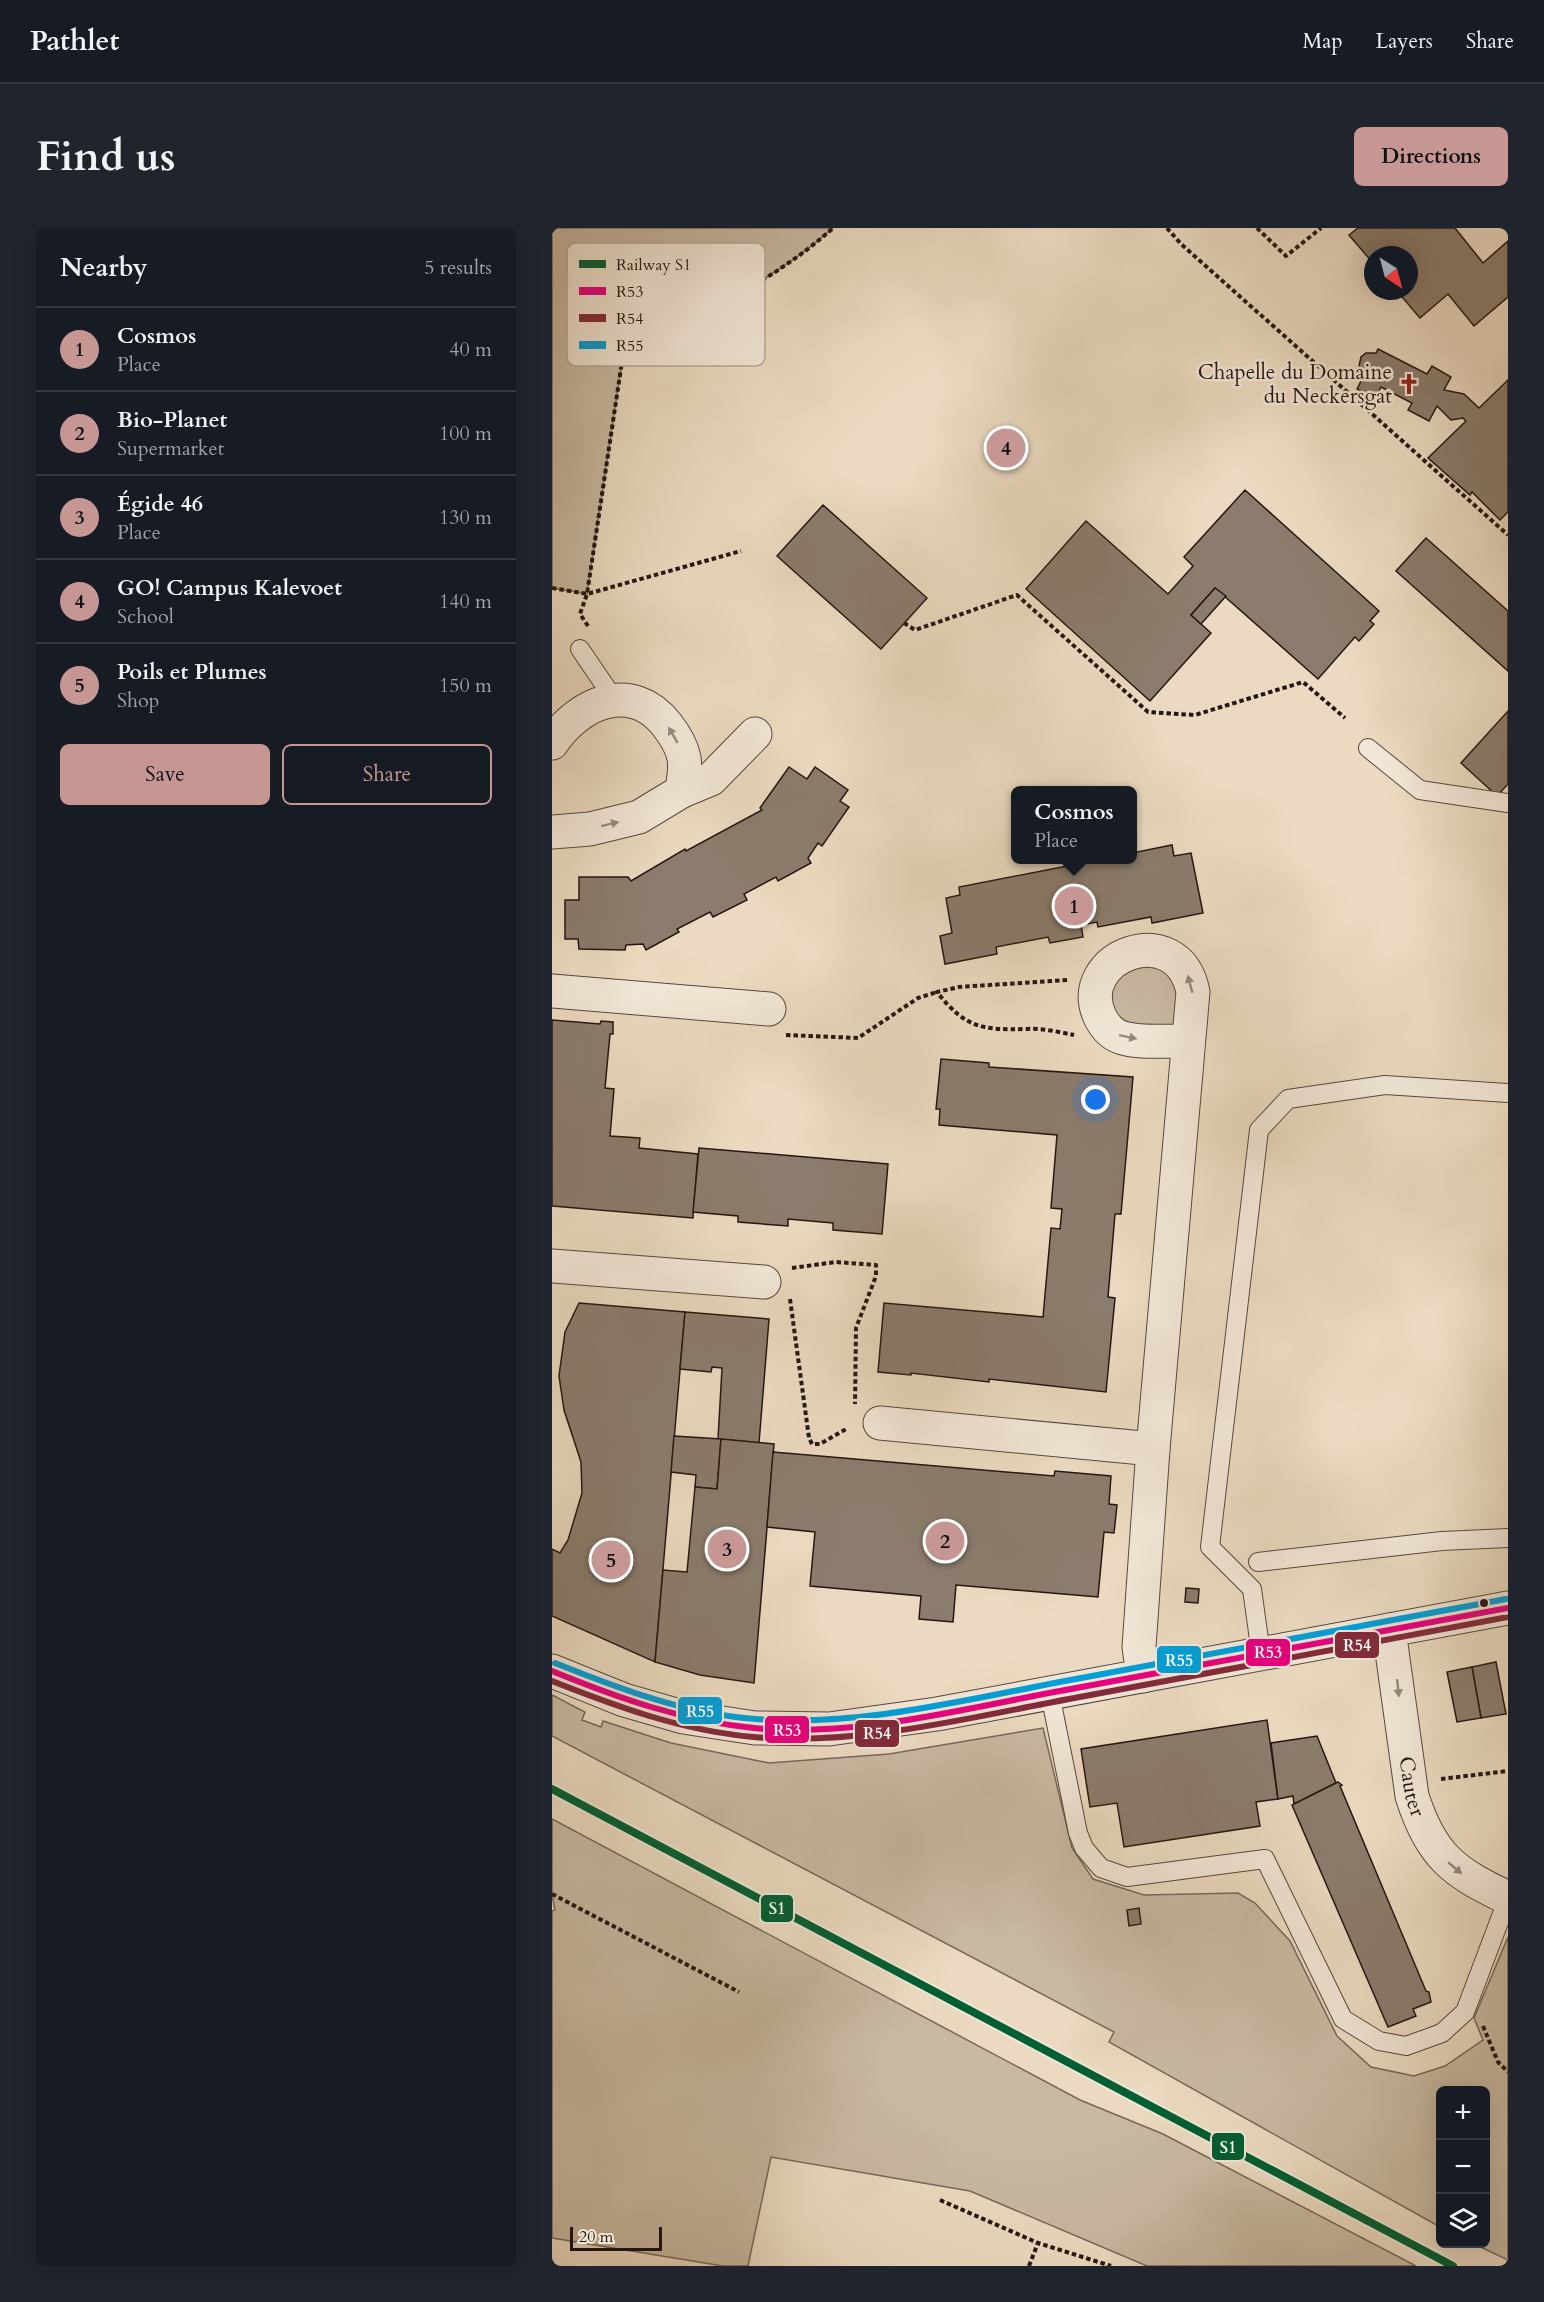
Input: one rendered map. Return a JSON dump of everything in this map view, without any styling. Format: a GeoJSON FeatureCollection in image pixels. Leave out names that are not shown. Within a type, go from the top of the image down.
{"type":"FeatureCollection","features":[{"type":"Feature","properties":{"kind":"street"},"geometry":{"type":"LineString","coordinates":[[552,743],[561,730],[580,712],[614,699],[634,702],[658,714],[674,734],[684,758],[682,791]]}},
{"type":"Feature","properties":{"kind":"street"},"geometry":{"type":"LineString","coordinates":[[552,832],[590,829],[639,817],[682,791],[711,779],[755,734]]}},
{"type":"Feature","properties":{"kind":"street"},"geometry":{"type":"LineString","coordinates":[[552,992],[774,1022]]}},
{"type":"Feature","properties":{"kind":"street"},"geometry":{"type":"LineString","coordinates":[[1143,1676],[1140,1647],[1153,1449],[1188,1041]]}},
{"type":"Feature","properties":{"kind":"street"},"geometry":{"type":"LineString","coordinates":[[552,1266],[779,1282]]}},
{"type":"Feature","properties":{"kind":"street"},"geometry":{"type":"LineString","coordinates":[[867,1421],[1153,1449]]}},
{"type":"Feature","properties":{"kind":"street"},"geometry":{"type":"LineString","coordinates":[[552,1671],[624,1700],[663,1711],[755,1728],[829,1729],[890,1722],[1050,1694],[1508,1608]]}},
{"type":"Feature","properties":{"kind":"street","name":"Cauter"},"geometry":{"type":"LineString","coordinates":[[1389,1630],[1412,1796],[1420,1821],[1431,1842],[1448,1863],[1467,1878],[1508,1898]]}},
{"type":"Feature","properties":{"kind":"lane"},"geometry":{"type":"LineString","coordinates":[[580,649],[614,699]]}},
{"type":"Feature","properties":{"kind":"lane"},"geometry":{"type":"LineString","coordinates":[[1368,748],[1420,790],[1508,803]]}},
{"type":"Feature","properties":{"kind":"lane"},"geometry":{"type":"LineString","coordinates":[[1261,1654],[1252,1589],[1210,1547],[1259,1130],[1288,1099],[1385,1085],[1508,1093]]}},
{"type":"Feature","properties":{"kind":"lane"},"geometry":{"type":"LineString","coordinates":[[1258,1563],[1442,1541],[1508,1539]]}},
{"type":"Feature","properties":{"kind":"lane"},"geometry":{"type":"LineString","coordinates":[[1050,1694],[1078,1833],[1084,1848],[1101,1868],[1128,1877],[1265,1859],[1343,2019],[1379,2041],[1406,2046],[1442,2033],[1465,2012],[1508,1898]]}},
{"type":"Feature","properties":{"kind":"path"},"geometry":{"type":"LineString","coordinates":[[765,279],[782,268],[832,228]]}},
{"type":"Feature","properties":{"kind":"path"},"geometry":{"type":"LineString","coordinates":[[1167,228],[1181,244],[1508,535]]}},
{"type":"Feature","properties":{"kind":"path"},"geometry":{"type":"LineString","coordinates":[[1257,228],[1286,256],[1321,228]]}},
{"type":"Feature","properties":{"kind":"path"},"geometry":{"type":"LineString","coordinates":[[580,614],[587,594],[621,366]]}},
{"type":"Feature","properties":{"kind":"path"},"geometry":{"type":"LineString","coordinates":[[552,588],[587,594],[741,551]]}},
{"type":"Feature","properties":{"kind":"path"},"geometry":{"type":"LineString","coordinates":[[904,623],[915,630],[1017,596],[1148,712],[1195,715],[1303,682],[1345,718]]}},
{"type":"Feature","properties":{"kind":"path"},"geometry":{"type":"LineString","coordinates":[[774,1022],[858,1038],[918,998],[937,992],[959,987],[986,987],[1044,979],[1076,981]]}},
{"type":"Feature","properties":{"kind":"path"},"geometry":{"type":"LineString","coordinates":[[937,992],[965,1020],[989,1030],[1027,1029],[1082,1035]]}},
{"type":"Feature","properties":{"kind":"path"},"geometry":{"type":"LineString","coordinates":[[836,1262],[876,1266],[876,1276],[856,1328],[867,1421],[820,1444],[812,1444],[808,1438],[779,1282],[836,1262]]}},
{"type":"Feature","properties":{"kind":"path"},"geometry":{"type":"LineString","coordinates":[[1412,1796],[1439,1779],[1508,1771]]}},
{"type":"Feature","properties":{"kind":"path"},"geometry":{"type":"LineString","coordinates":[[552,1894],[739,1992]]}},
{"type":"Feature","properties":{"kind":"path"},"geometry":{"type":"LineString","coordinates":[[1481,2021],[1498,2062],[1508,2072]]}},
{"type":"Feature","properties":{"kind":"path"},"geometry":{"type":"LineString","coordinates":[[940,2200],[1038,2243],[1110,2266]]}},
{"type":"Feature","properties":{"kind":"path"},"geometry":{"type":"LineString","coordinates":[[1029,2266],[1038,2243]]}},
{"type":"Feature","properties":{"kind":"shaded area"},"geometry":{"type":"Polygon","coordinates":[[[552,228],[833,228],[765,278],[765,243],[567,243],[567,366],[621,366],[587,594],[552,588],[552,228]]]}},
{"type":"Feature","properties":{"kind":"shaded area"},"geometry":{"type":"Polygon","coordinates":[[[1149,960],[1180,974],[1179,1025],[1122,1027],[1105,987],[1114,973],[1149,960]]]}},
{"type":"Feature","properties":{"kind":"shaded area"},"geometry":{"type":"Polygon","coordinates":[[[552,1695],[585,1712],[582,1720],[601,1727],[603,1721],[671,1743],[769,1763],[889,1754],[1043,1728],[1072,1848],[1093,1879],[1144,1895],[1238,1893],[1255,1903],[1290,1941],[1337,2036],[1371,2067],[1414,2076],[1445,2066],[1483,2040],[1474,2018],[1508,1937],[1508,2260],[1482,2248],[1490,2248],[1490,2086],[1436,2086],[1436,2225],[1109,2042],[1114,2032],[552,1736],[552,1695]]]}},
{"type":"Feature","properties":{"kind":"shaded area"},"geometry":{"type":"Polygon","coordinates":[[[552,1819],[1080,2100],[1163,2134],[1416,2266],[1147,2266],[970,2191],[771,2157],[748,2266],[723,2266],[552,2238],[552,1911],[555,1910],[552,1895],[552,1819]]]}},
{"type":"Feature","properties":{"kind":"building"},"geometry":{"type":"Polygon","coordinates":[[[1358,228],[1455,228],[1483,263],[1508,241],[1508,297],[1474,326],[1448,294],[1420,318],[1405,300],[1418,300],[1418,246],[1364,246],[1364,252],[1349,235],[1358,228]]]}},
{"type":"Feature","properties":{"kind":"building"},"geometry":{"type":"Polygon","coordinates":[[[1378,349],[1427,374],[1432,366],[1451,377],[1444,390],[1464,394],[1479,408],[1508,380],[1508,512],[1500,520],[1472,492],[1470,495],[1428,458],[1466,421],[1463,418],[1451,420],[1437,406],[1429,421],[1408,410],[1412,403],[1381,387],[1375,398],[1357,389],[1365,373],[1359,366],[1361,357],[1366,353],[1376,353],[1378,349]]]}},
{"type":"Feature","properties":{"kind":"building"},"geometry":{"type":"Polygon","coordinates":[[[1245,490],[1379,611],[1370,621],[1374,624],[1359,641],[1355,637],[1318,679],[1215,588],[1191,615],[1211,633],[1150,701],[1026,589],[1086,521],[1168,594],[1193,566],[1184,557],[1245,490]]]}},
{"type":"Feature","properties":{"kind":"building"},"geometry":{"type":"Polygon","coordinates":[[[823,505],[927,598],[881,649],[777,556],[823,505]]]}},
{"type":"Feature","properties":{"kind":"building"},"geometry":{"type":"Polygon","coordinates":[[[1426,538],[1508,611],[1508,671],[1396,571],[1426,538]]]}},
{"type":"Feature","properties":{"kind":"building"},"geometry":{"type":"Polygon","coordinates":[[[1215,588],[1226,596],[1201,624],[1191,615],[1215,588]]]}},
{"type":"Feature","properties":{"kind":"building"},"geometry":{"type":"Polygon","coordinates":[[[1508,711],[1508,784],[1497,796],[1461,763],[1508,711]]]}},
{"type":"Feature","properties":{"kind":"building"},"geometry":{"type":"Polygon","coordinates":[[[789,767],[807,779],[815,767],[848,790],[840,801],[849,807],[822,846],[818,843],[808,858],[811,863],[778,881],[776,877],[744,894],[747,900],[713,917],[710,912],[677,929],[679,932],[646,950],[643,944],[626,945],[625,950],[579,949],[578,939],[565,939],[565,900],[579,900],[579,877],[628,877],[631,881],[685,849],[686,851],[762,810],[760,808],[789,767]]]}},
{"type":"Feature","properties":{"kind":"building"},"geometry":{"type":"Polygon","coordinates":[[[1172,845],[1174,856],[1191,853],[1203,913],[1152,923],[1151,917],[1098,927],[1097,922],[1081,925],[1083,937],[1050,943],[1048,937],[996,947],[997,954],[945,964],[940,936],[952,933],[946,898],[960,895],[959,887],[1077,864],[1137,864],[1137,852],[1172,845]]]}},
{"type":"Feature","properties":{"kind":"building"},"geometry":{"type":"Polygon","coordinates":[[[552,1020],[600,1024],[601,1021],[613,1022],[605,1088],[614,1089],[610,1136],[640,1138],[639,1148],[698,1154],[693,1218],[552,1206],[552,1020]]]}},
{"type":"Feature","properties":{"kind":"building"},"geometry":{"type":"Polygon","coordinates":[[[941,1059],[989,1063],[989,1067],[1133,1077],[1121,1214],[1115,1214],[1108,1297],[1115,1298],[1106,1392],[989,1379],[989,1382],[911,1373],[911,1375],[878,1372],[884,1303],[1043,1317],[1051,1228],[1060,1229],[1062,1209],[1051,1208],[1057,1135],[939,1125],[940,1109],[936,1109],[941,1059]]]}},
{"type":"Feature","properties":{"kind":"building"},"geometry":{"type":"Polygon","coordinates":[[[699,1148],[888,1164],[882,1234],[833,1230],[833,1223],[788,1219],[788,1226],[738,1222],[738,1216],[693,1212],[699,1148]]]}},
{"type":"Feature","properties":{"kind":"building"},"geometry":{"type":"Polygon","coordinates":[[[579,1303],[685,1312],[655,1662],[552,1616],[552,1549],[560,1553],[568,1540],[582,1493],[581,1462],[564,1410],[559,1376],[565,1332],[579,1303]]]}},
{"type":"Feature","properties":{"kind":"building"},"geometry":{"type":"Polygon","coordinates":[[[685,1312],[769,1319],[759,1443],[718,1439],[722,1368],[712,1367],[711,1372],[680,1369],[685,1312]]]}},
{"type":"Feature","properties":{"kind":"building"},"geometry":{"type":"Polygon","coordinates":[[[674,1436],[721,1439],[717,1489],[695,1487],[696,1475],[671,1472],[674,1436]]]}},
{"type":"Feature","properties":{"kind":"building"},"geometry":{"type":"Polygon","coordinates":[[[721,1439],[774,1444],[754,1683],[700,1675],[655,1662],[663,1570],[687,1572],[695,1487],[717,1489],[721,1439]]]}},
{"type":"Feature","properties":{"kind":"building"},"geometry":{"type":"Polygon","coordinates":[[[773,1452],[1054,1476],[1055,1471],[1111,1476],[1109,1504],[1117,1505],[1114,1533],[1104,1532],[1098,1597],[956,1585],[953,1622],[919,1619],[921,1596],[810,1586],[815,1532],[767,1527],[773,1452]]]}},
{"type":"Feature","properties":{"kind":"building"},"geometry":{"type":"Polygon","coordinates":[[[1186,1588],[1199,1589],[1198,1603],[1185,1602],[1186,1588]]]}},
{"type":"Feature","properties":{"kind":"building"},"geometry":{"type":"Polygon","coordinates":[[[1496,1662],[1506,1714],[1481,1718],[1472,1667],[1496,1662]]]}},
{"type":"Feature","properties":{"kind":"building"},"geometry":{"type":"Polygon","coordinates":[[[1472,1667],[1481,1718],[1457,1722],[1447,1672],[1472,1667]]]}},
{"type":"Feature","properties":{"kind":"building"},"geometry":{"type":"Polygon","coordinates":[[[1267,1720],[1278,1799],[1256,1802],[1260,1826],[1124,1847],[1117,1803],[1090,1807],[1081,1749],[1267,1720]]]}},
{"type":"Feature","properties":{"kind":"building"},"geometry":{"type":"Polygon","coordinates":[[[1317,1736],[1336,1783],[1294,1804],[1293,1796],[1278,1799],[1271,1743],[1317,1736]]]}},
{"type":"Feature","properties":{"kind":"building"},"geometry":{"type":"Polygon","coordinates":[[[1338,1782],[1342,1785],[1340,1786],[1426,1991],[1429,1992],[1431,2002],[1413,2009],[1416,2016],[1388,2027],[1292,1805],[1338,1782]]]}},
{"type":"Feature","properties":{"kind":"building"},"geometry":{"type":"Polygon","coordinates":[[[1139,1908],[1141,1924],[1129,1926],[1127,1910],[1139,1908]]]}},
{"type":"Feature","properties":{"kind":"rail line","name":"S1"},"geometry":{"type":"LineString","coordinates":[[552,1789],[1453,2266]]}},
{"type":"Feature","properties":{"kind":"transit line","name":"R55"},"geometry":{"type":"LineString","coordinates":[[555,1663],[629,1691],[704,1712],[756,1719],[834,1719],[911,1710],[1506,1599]]}},
{"type":"Feature","properties":{"kind":"transit line","name":"R53"},"geometry":{"type":"LineString","coordinates":[[552,1671],[626,1699],[702,1720],[754,1728],[830,1729],[907,1720],[1508,1608]]}},
{"type":"Feature","properties":{"kind":"transit line","name":"R54"},"geometry":{"type":"LineString","coordinates":[[552,1681],[626,1709],[676,1724],[754,1737],[833,1738],[952,1722],[1508,1617]]}},
{"type":"Feature","properties":{"kind":"place","name":"Chapelle du Domaine du Neckersgat"},"geometry":{"type":"Point","coordinates":[1409,384]}},
{"type":"Feature","properties":{"kind":"place","name":"GO! Campus Kalevoet"},"geometry":{"type":"Point","coordinates":[1006,448]}},
{"type":"Feature","properties":{"kind":"place","name":"Cosmos"},"geometry":{"type":"Point","coordinates":[1074,906]}},
{"type":"Feature","properties":{"kind":"place","name":"Bio-Planet"},"geometry":{"type":"Point","coordinates":[945,1541]}},
{"type":"Feature","properties":{"kind":"place","name":"Égide 46"},"geometry":{"type":"Point","coordinates":[727,1549]}},
{"type":"Feature","properties":{"kind":"place","name":"Poils et Plumes"},"geometry":{"type":"Point","coordinates":[611,1560]}}]}
